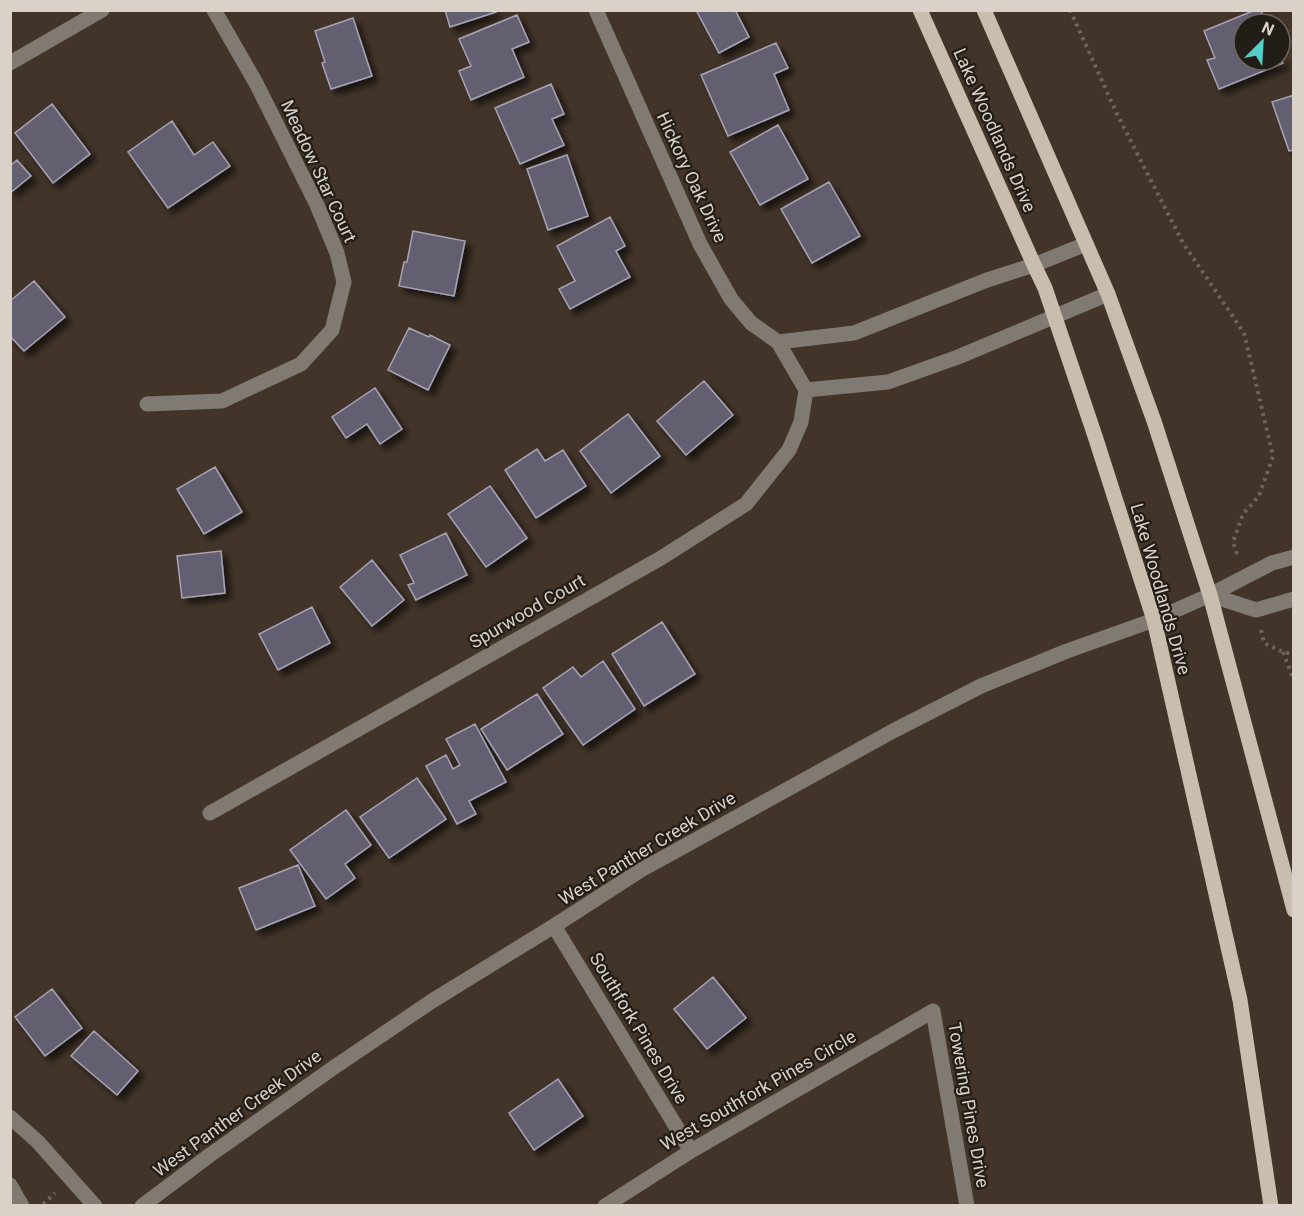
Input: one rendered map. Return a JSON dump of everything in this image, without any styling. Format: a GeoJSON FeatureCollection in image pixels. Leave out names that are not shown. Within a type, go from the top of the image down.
{"type":"FeatureCollection","features":[{"type":"Feature","properties":{"kind":"main road","name":"Lake Woodlands Drive"},"geometry":{"type":"LineString","coordinates":[[920,10],[1045,288],[1154,620],[1240,1000],[1271,1206]]}},
{"type":"Feature","properties":{"kind":"main road","name":"Lake Woodlands Drive"},"geometry":{"type":"LineString","coordinates":[[984,10],[1108,294],[1154,421],[1210,595],[1293,910]]}},
{"type":"Feature","properties":{"kind":"street"},"geometry":{"type":"LineString","coordinates":[[10,63],[102,10]]}},
{"type":"Feature","properties":{"kind":"street","name":"Meadow Star Court"},"geometry":{"type":"LineString","coordinates":[[147,404],[222,401],[301,364],[332,330],[344,282],[337,253],[317,205],[256,83],[214,10]]}},
{"type":"Feature","properties":{"kind":"street","name":"Hickory Oak Drive"},"geometry":{"type":"LineString","coordinates":[[596,10],[700,244],[731,299],[751,323],[778,342],[806,390]]}},
{"type":"Feature","properties":{"kind":"street"},"geometry":{"type":"LineString","coordinates":[[778,342],[854,333],[987,280],[1034,266],[1086,244]]}},
{"type":"Feature","properties":{"kind":"street"},"geometry":{"type":"LineString","coordinates":[[806,390],[888,382],[958,357],[1108,294]]}},
{"type":"Feature","properties":{"kind":"street","name":"Spurwood Court"},"geometry":{"type":"LineString","coordinates":[[210,813],[661,558],[747,504],[789,450],[801,422],[806,390]]}},
{"type":"Feature","properties":{"kind":"street","name":"West Panther Creek Drive"},"geometry":{"type":"LineString","coordinates":[[142,1206],[333,1068],[432,1001],[641,870],[893,731],[981,686],[1066,651],[1154,620],[1210,595],[1272,563],[1293,557]]}},
{"type":"Feature","properties":{"kind":"street"},"geometry":{"type":"LineString","coordinates":[[1210,595],[1256,610],[1293,599]]}},
{"type":"Feature","properties":{"kind":"street","name":"Southfork Pines Drive"},"geometry":{"type":"LineString","coordinates":[[554,926],[691,1151]]}},
{"type":"Feature","properties":{"kind":"street","name":"West Southfork Pines Circle"},"geometry":{"type":"LineString","coordinates":[[605,1206],[691,1151],[933,1011]]}},
{"type":"Feature","properties":{"kind":"street","name":"Towering Pines Drive"},"geometry":{"type":"LineString","coordinates":[[933,1011],[967,1206]]}},
{"type":"Feature","properties":{"kind":"street"},"geometry":{"type":"LineString","coordinates":[[10,1117],[38,1142],[95,1206]]}},
{"type":"Feature","properties":{"kind":"street"},"geometry":{"type":"LineString","coordinates":[[10,1185],[22,1206]]}},
{"type":"Feature","properties":{"kind":"path"},"geometry":{"type":"LineString","coordinates":[[1070,10],[1118,116],[1183,243],[1244,333],[1273,456],[1259,495],[1242,514],[1233,542],[1244,578]]}},
{"type":"Feature","properties":{"kind":"path"},"geometry":{"type":"LineString","coordinates":[[1256,610],[1264,643],[1293,654]]}},
{"type":"Feature","properties":{"kind":"path"},"geometry":{"type":"LineString","coordinates":[[1283,652],[1293,681]]}},
{"type":"Feature","properties":{"kind":"building"},"geometry":{"type":"Polygon","coordinates":[[[445,10],[495,10],[496,12],[450,27],[445,10]]]}},
{"type":"Feature","properties":{"kind":"building"},"geometry":{"type":"Polygon","coordinates":[[[696,10],[735,10],[749,37],[719,53],[696,10]]]}},
{"type":"Feature","properties":{"kind":"building"},"geometry":{"type":"Polygon","coordinates":[[[517,15],[529,42],[512,49],[524,77],[471,100],[459,71],[471,66],[459,39],[517,15]]]}},
{"type":"Feature","properties":{"kind":"building"},"geometry":{"type":"Polygon","coordinates":[[[353,18],[372,76],[331,89],[315,31],[353,18]]]}},
{"type":"Feature","properties":{"kind":"building"},"geometry":{"type":"Polygon","coordinates":[[[1232,19],[1232,72],[1261,72],[1219,89],[1207,60],[1215,58],[1204,31],[1232,19]]]}},
{"type":"Feature","properties":{"kind":"building"},"geometry":{"type":"Polygon","coordinates":[[[776,43],[788,68],[774,74],[789,110],[728,136],[701,75],[776,43]]]}},
{"type":"Feature","properties":{"kind":"building"},"geometry":{"type":"Polygon","coordinates":[[[551,84],[564,114],[552,119],[564,145],[520,164],[495,108],[551,84]]]}},
{"type":"Feature","properties":{"kind":"building"},"geometry":{"type":"Polygon","coordinates":[[[1294,95],[1294,150],[1289,151],[1272,102],[1294,95]]]}},
{"type":"Feature","properties":{"kind":"building"},"geometry":{"type":"Polygon","coordinates":[[[52,104],[90,154],[53,183],[15,133],[52,104]]]}},
{"type":"Feature","properties":{"kind":"building"},"geometry":{"type":"Polygon","coordinates":[[[172,121],[194,155],[213,142],[230,166],[168,208],[128,152],[172,121]]]}},
{"type":"Feature","properties":{"kind":"building"},"geometry":{"type":"Polygon","coordinates":[[[778,125],[808,179],[760,205],[730,152],[778,125]]]}},
{"type":"Feature","properties":{"kind":"building"},"geometry":{"type":"Polygon","coordinates":[[[567,155],[588,216],[548,230],[527,169],[567,155]]]}},
{"type":"Feature","properties":{"kind":"building"},"geometry":{"type":"Polygon","coordinates":[[[17,160],[31,176],[10,193],[10,166],[17,160]]]}},
{"type":"Feature","properties":{"kind":"building"},"geometry":{"type":"Polygon","coordinates":[[[829,182],[860,236],[812,263],[781,209],[829,182]]]}},
{"type":"Feature","properties":{"kind":"building"},"geometry":{"type":"Polygon","coordinates":[[[610,217],[625,246],[616,251],[630,277],[570,309],[559,289],[575,281],[557,246],[610,217]]]}},
{"type":"Feature","properties":{"kind":"building"},"geometry":{"type":"Polygon","coordinates":[[[413,231],[465,241],[454,296],[399,286],[404,262],[407,262],[413,231]]]}},
{"type":"Feature","properties":{"kind":"building"},"geometry":{"type":"Polygon","coordinates":[[[34,281],[65,317],[24,351],[10,336],[10,301],[34,281]]]}},
{"type":"Feature","properties":{"kind":"building"},"geometry":{"type":"Polygon","coordinates":[[[409,328],[450,345],[428,390],[388,370],[409,328]]]}},
{"type":"Feature","properties":{"kind":"building"},"geometry":{"type":"Polygon","coordinates":[[[704,381],[733,415],[686,455],[657,421],[704,381]]]}},
{"type":"Feature","properties":{"kind":"building"},"geometry":{"type":"Polygon","coordinates":[[[375,388],[402,429],[380,444],[367,424],[346,438],[332,417],[375,388]]]}},
{"type":"Feature","properties":{"kind":"building"},"geometry":{"type":"Polygon","coordinates":[[[628,414],[660,456],[611,493],[580,451],[628,414]]]}},
{"type":"Feature","properties":{"kind":"building"},"geometry":{"type":"Polygon","coordinates":[[[537,449],[545,461],[563,450],[586,486],[536,518],[505,470],[537,449]]]}},
{"type":"Feature","properties":{"kind":"building"},"geometry":{"type":"Polygon","coordinates":[[[215,467],[242,512],[204,534],[177,489],[215,467]]]}},
{"type":"Feature","properties":{"kind":"building"},"geometry":{"type":"Polygon","coordinates":[[[490,486],[527,538],[486,567],[448,514],[490,486]]]}},
{"type":"Feature","properties":{"kind":"building"},"geometry":{"type":"Polygon","coordinates":[[[446,533],[467,575],[416,600],[408,585],[414,583],[400,555],[446,533]]]}},
{"type":"Feature","properties":{"kind":"building"},"geometry":{"type":"Polygon","coordinates":[[[221,551],[225,593],[182,598],[177,556],[221,551]]]}},
{"type":"Feature","properties":{"kind":"building"},"geometry":{"type":"Polygon","coordinates":[[[372,560],[404,600],[372,626],[340,587],[372,560]]]}},
{"type":"Feature","properties":{"kind":"building"},"geometry":{"type":"Polygon","coordinates":[[[312,607],[330,643],[278,670],[259,634],[312,607]]]}},
{"type":"Feature","properties":{"kind":"building"},"geometry":{"type":"Polygon","coordinates":[[[662,622],[695,674],[644,706],[612,654],[662,622]]]}},
{"type":"Feature","properties":{"kind":"building"},"geometry":{"type":"Polygon","coordinates":[[[603,661],[635,709],[583,745],[543,688],[573,667],[581,677],[603,661]]]}},
{"type":"Feature","properties":{"kind":"building"},"geometry":{"type":"Polygon","coordinates":[[[537,694],[563,734],[507,770],[481,729],[537,694]]]}},
{"type":"Feature","properties":{"kind":"building"},"geometry":{"type":"Polygon","coordinates":[[[475,724],[506,782],[469,801],[476,814],[457,824],[426,766],[446,755],[453,769],[460,765],[446,739],[475,724]]]}},
{"type":"Feature","properties":{"kind":"building"},"geometry":{"type":"Polygon","coordinates":[[[417,778],[446,819],[389,858],[360,817],[417,778]]]}},
{"type":"Feature","properties":{"kind":"building"},"geometry":{"type":"Polygon","coordinates":[[[346,810],[371,845],[345,864],[355,878],[326,899],[290,850],[346,810]]]}},
{"type":"Feature","properties":{"kind":"building"},"geometry":{"type":"Polygon","coordinates":[[[298,865],[315,906],[256,930],[239,888],[298,865]]]}},
{"type":"Feature","properties":{"kind":"building"},"geometry":{"type":"Polygon","coordinates":[[[713,977],[746,1018],[707,1049],[674,1009],[713,977]]]}},
{"type":"Feature","properties":{"kind":"building"},"geometry":{"type":"Polygon","coordinates":[[[52,989],[82,1028],[45,1056],[15,1017],[52,989]]]}},
{"type":"Feature","properties":{"kind":"building"},"geometry":{"type":"Polygon","coordinates":[[[94,1031],[138,1071],[117,1095],[71,1056],[94,1031]]]}},
{"type":"Feature","properties":{"kind":"building"},"geometry":{"type":"Polygon","coordinates":[[[558,1079],[583,1116],[534,1150],[509,1113],[558,1079]]]}}]}
